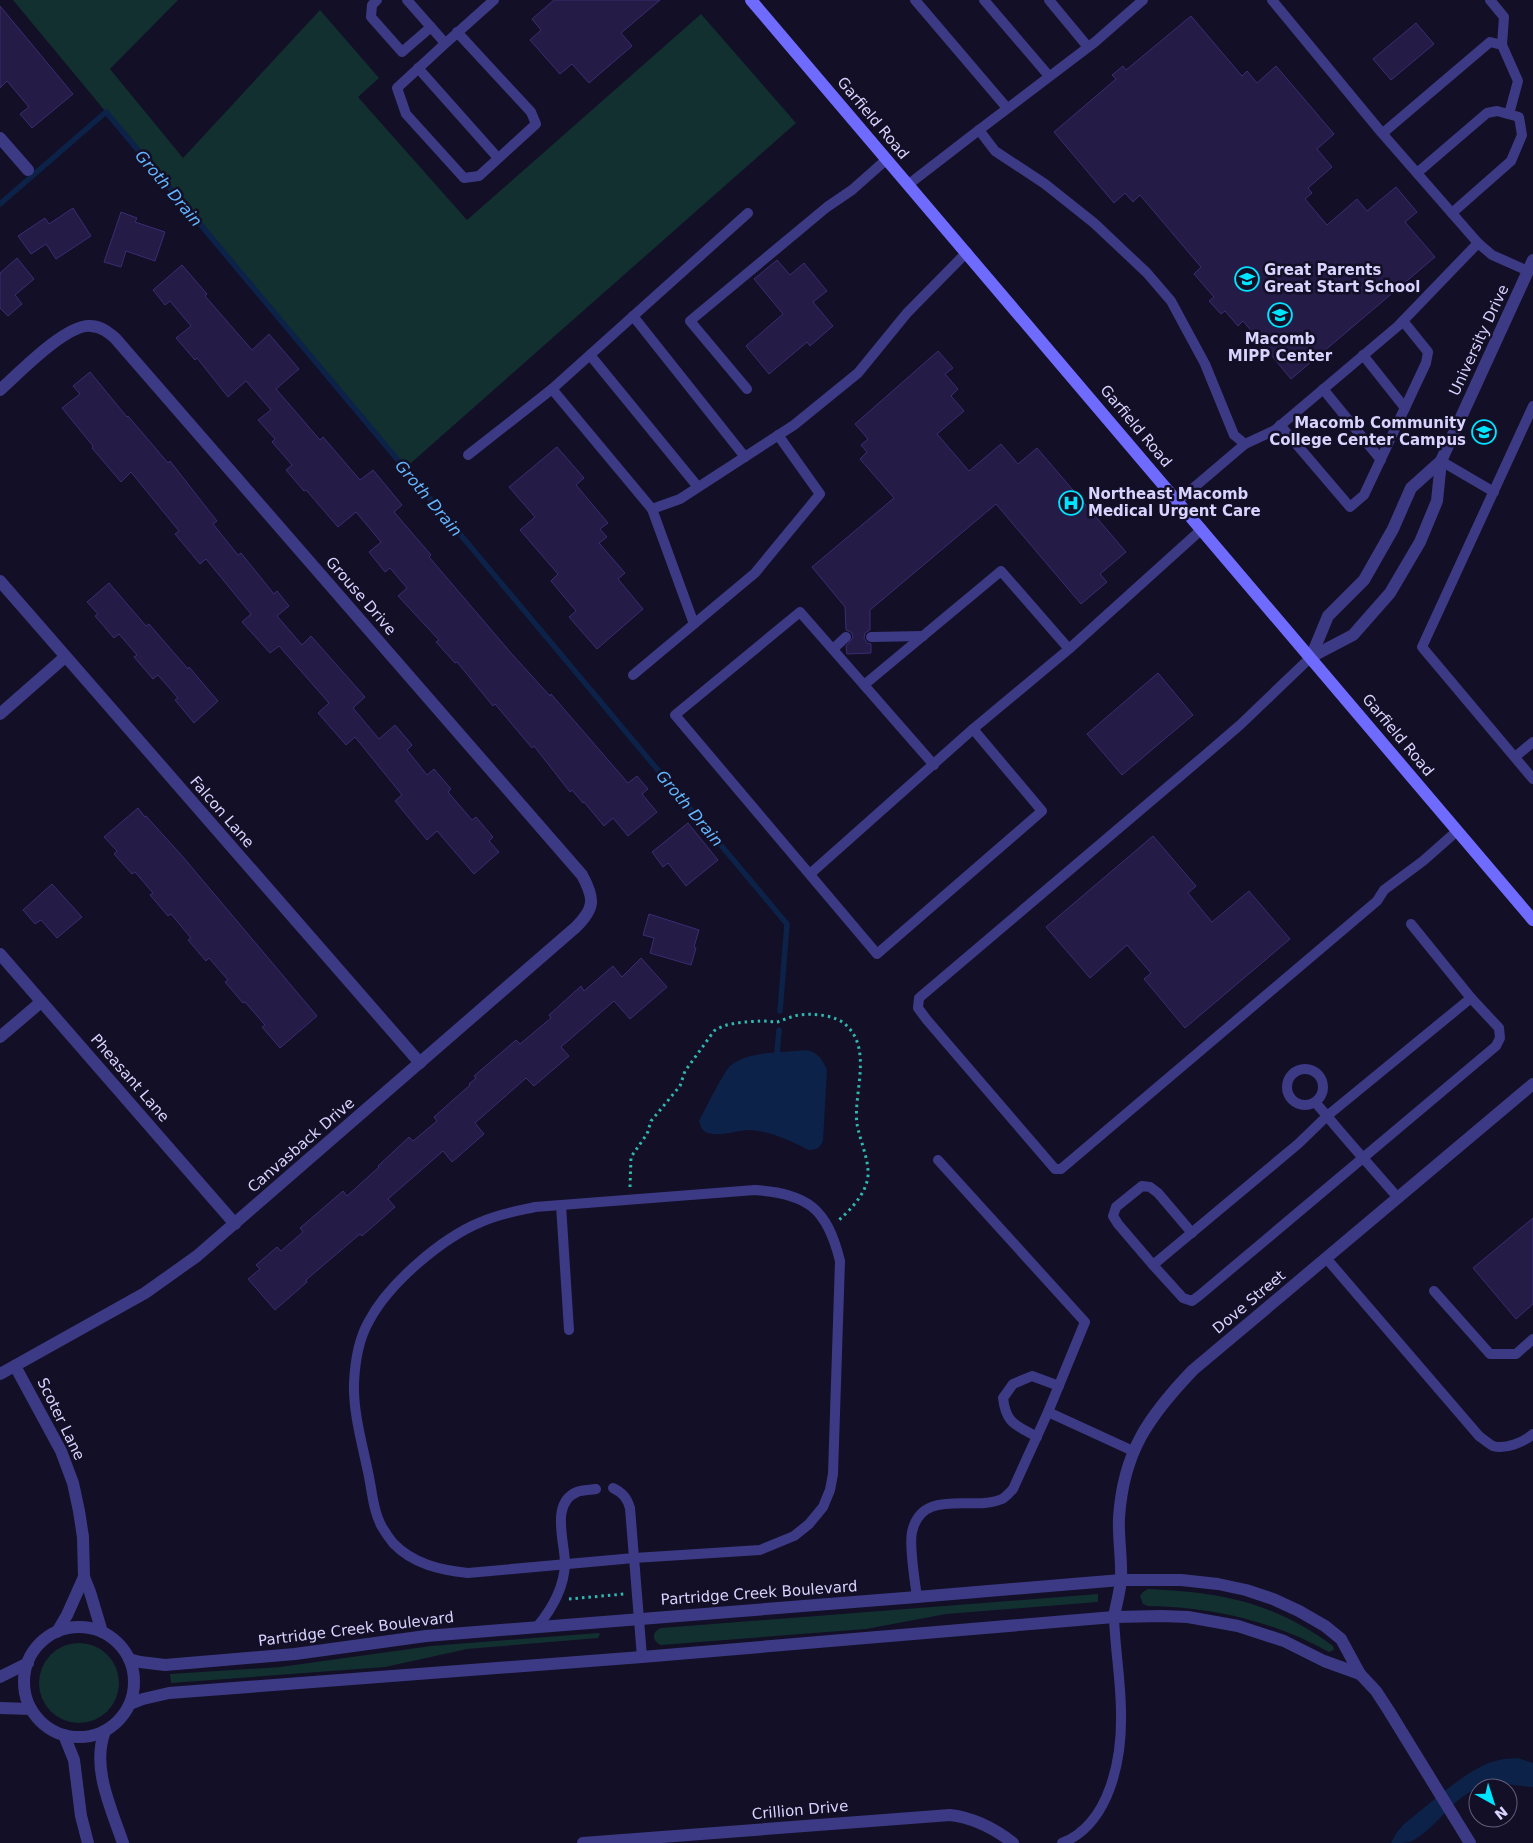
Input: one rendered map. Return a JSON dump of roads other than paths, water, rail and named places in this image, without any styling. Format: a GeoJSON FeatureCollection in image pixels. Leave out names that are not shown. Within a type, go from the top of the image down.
{"type":"FeatureCollection","features":[{"type":"Feature","properties":{"kind":"main road","name":"Garfield Road"},"geometry":{"type":"LineString","coordinates":[[751,0],[1533,920]]}},
{"type":"Feature","properties":{"kind":"street"},"geometry":{"type":"LineString","coordinates":[[0,138],[28,170]]}},
{"type":"Feature","properties":{"kind":"street","name":"University Drive"},"geometry":{"type":"LineString","coordinates":[[1310,657],[1354,635],[1390,593],[1420,542],[1437,501],[1441,461],[1531,266]]}},
{"type":"Feature","properties":{"kind":"street","name":"Grouse Drive"},"geometry":{"type":"LineString","coordinates":[[0,390],[60,338],[75,328],[90,325],[104,328],[115,338],[582,875],[589,888],[592,902]]}},
{"type":"Feature","properties":{"kind":"street","name":"University Drive"},"geometry":{"type":"LineString","coordinates":[[1310,657],[1328,616],[1364,580],[1393,529],[1411,488],[1441,461]]}},
{"type":"Feature","properties":{"kind":"street","name":"Falcon Lane"},"geometry":{"type":"LineString","coordinates":[[0,581],[420,1063]]}},
{"type":"Feature","properties":{"kind":"street"},"geometry":{"type":"LineString","coordinates":[[0,714],[65,657]]}},
{"type":"Feature","properties":{"kind":"street","name":"Canvasback Drive"},"geometry":{"type":"LineString","coordinates":[[0,1374],[145,1293],[173,1275],[235,1224],[576,927],[588,915],[592,902]]}},
{"type":"Feature","properties":{"kind":"street","name":"Pheasant Lane"},"geometry":{"type":"LineString","coordinates":[[0,954],[235,1224]]}},
{"type":"Feature","properties":{"kind":"street"},"geometry":{"type":"LineString","coordinates":[[0,1038],[41,1002]]}},
{"type":"Feature","properties":{"kind":"street","name":"Dove Street"},"geometry":{"type":"LineString","coordinates":[[1114,1617],[1121,1580],[1119,1519],[1125,1478],[1133,1451],[1153,1416],[1193,1370],[1533,1084]]}},
{"type":"Feature","properties":{"kind":"street","name":"Scoter Lane"},"geometry":{"type":"LineString","coordinates":[[14,1366],[27,1385],[61,1451],[72,1483],[80,1511],[84,1577],[102,1632]]}},
{"type":"Feature","properties":{"kind":"street","name":"Scoter Lane"},"geometry":{"type":"LineString","coordinates":[[57,1632],[68,1616],[84,1577]]}},
{"type":"Feature","properties":{"kind":"street","name":"Partridge Creek Boulevard"},"geometry":{"type":"LineString","coordinates":[[129,1659],[152,1664],[175,1664],[304,1653],[426,1636],[917,1598],[1121,1580],[1181,1580],[1218,1584],[1273,1599],[1325,1626],[1341,1639],[1360,1674],[1385,1704],[1470,1843]]}},
{"type":"Feature","properties":{"kind":"street","name":"Partridge Creek Boulevard"},"geometry":{"type":"LineString","coordinates":[[130,1704],[169,1693],[642,1657],[1114,1617],[1188,1617],[1238,1626],[1284,1642],[1324,1661],[1360,1674]]}},
{"type":"Feature","properties":{"kind":"street"},"geometry":{"type":"LineString","coordinates":[[79,1627],[102,1632],[118,1643],[129,1659],[133,1670],[134,1682],[130,1704],[120,1720],[105,1731],[92,1736],[64,1735],[45,1725],[31,1709],[26,1694],[25,1679],[28,1663],[40,1645],[57,1632],[79,1627]]}},
{"type":"Feature","properties":{"kind":"street"},"geometry":{"type":"LineString","coordinates":[[0,1677],[28,1663]]}},
{"type":"Feature","properties":{"kind":"street"},"geometry":{"type":"LineString","coordinates":[[0,1708],[31,1709]]}},
{"type":"Feature","properties":{"kind":"street"},"geometry":{"type":"LineString","coordinates":[[105,1731],[99,1758],[109,1801],[123,1843]]}},
{"type":"Feature","properties":{"kind":"street"},"geometry":{"type":"LineString","coordinates":[[64,1735],[74,1760],[81,1816],[88,1843]]}},
{"type":"Feature","properties":{"kind":"street","name":"Crillion Drive"},"geometry":{"type":"LineString","coordinates":[[583,1843],[950,1814],[968,1817],[990,1826],[1014,1843]]}},
{"type":"Feature","properties":{"kind":"lane"},"geometry":{"type":"LineString","coordinates":[[378,0],[372,5],[371,17],[402,52],[431,28]]}},
{"type":"Feature","properties":{"kind":"lane"},"geometry":{"type":"LineString","coordinates":[[407,0],[445,43]]}},
{"type":"Feature","properties":{"kind":"lane"},"geometry":{"type":"LineString","coordinates":[[457,32],[531,112],[536,124],[480,176],[464,178],[406,114],[397,88],[457,32],[494,0]]}},
{"type":"Feature","properties":{"kind":"lane"},"geometry":{"type":"LineString","coordinates":[[915,0],[1007,108]]}},
{"type":"Feature","properties":{"kind":"lane"},"geometry":{"type":"LineString","coordinates":[[984,0],[1050,76]]}},
{"type":"Feature","properties":{"kind":"lane"},"geometry":{"type":"LineString","coordinates":[[1049,0],[1088,47]]}},
{"type":"Feature","properties":{"kind":"lane"},"geometry":{"type":"LineString","coordinates":[[1272,0],[1478,243],[1492,255],[1531,266]]}},
{"type":"Feature","properties":{"kind":"lane"},"geometry":{"type":"LineString","coordinates":[[1490,0],[1504,17],[1502,45],[1518,82],[1509,114]]}},
{"type":"Feature","properties":{"kind":"lane"},"geometry":{"type":"LineString","coordinates":[[909,184],[1088,47],[1138,2]]}},
{"type":"Feature","properties":{"kind":"lane"},"geometry":{"type":"LineString","coordinates":[[1383,133],[1490,42],[1502,45]]}},
{"type":"Feature","properties":{"kind":"lane"},"geometry":{"type":"LineString","coordinates":[[418,68],[498,158]]}},
{"type":"Feature","properties":{"kind":"lane"},"geometry":{"type":"LineString","coordinates":[[1417,173],[1487,113],[1498,111],[1519,117],[1522,135],[1511,161],[1452,213]]}},
{"type":"Feature","properties":{"kind":"lane"},"geometry":{"type":"LineString","coordinates":[[979,130],[995,151],[1045,184],[1094,223],[1147,273],[1170,301],[1205,364],[1234,435],[1244,444]]}},
{"type":"Feature","properties":{"kind":"lane"},"geometry":{"type":"LineString","coordinates":[[747,389],[690,321],[827,207],[852,190],[887,159]]}},
{"type":"Feature","properties":{"kind":"lane"},"geometry":{"type":"LineString","coordinates":[[468,455],[552,389],[748,212]]}},
{"type":"Feature","properties":{"kind":"lane"},"geometry":{"type":"LineString","coordinates":[[1178,501],[1244,444],[1274,430],[1364,355],[1402,321],[1478,243]]}},
{"type":"Feature","properties":{"kind":"lane"},"geometry":{"type":"LineString","coordinates":[[652,509],[680,499],[794,425],[858,372],[907,314],[967,252]]}},
{"type":"Feature","properties":{"kind":"lane"},"geometry":{"type":"LineString","coordinates":[[633,316],[745,457]]}},
{"type":"Feature","properties":{"kind":"lane"},"geometry":{"type":"LineString","coordinates":[[1280,425],[1350,507],[1364,496],[1426,363],[1428,352],[1402,321]]}},
{"type":"Feature","properties":{"kind":"lane"},"geometry":{"type":"LineString","coordinates":[[590,355],[698,488]]}},
{"type":"Feature","properties":{"kind":"lane"},"geometry":{"type":"LineString","coordinates":[[1364,355],[1405,408]]}},
{"type":"Feature","properties":{"kind":"lane"},"geometry":{"type":"LineString","coordinates":[[552,389],[652,509],[694,624]]}},
{"type":"Feature","properties":{"kind":"lane"},"geometry":{"type":"LineString","coordinates":[[1323,389],[1381,460]]}},
{"type":"Feature","properties":{"kind":"lane"},"geometry":{"type":"LineString","coordinates":[[1533,406],[1422,647],[1533,779]]}},
{"type":"Feature","properties":{"kind":"lane"},"geometry":{"type":"LineString","coordinates":[[633,675],[755,573],[820,494],[778,435]]}},
{"type":"Feature","properties":{"kind":"lane"},"geometry":{"type":"LineString","coordinates":[[1441,461],[1494,492]]}},
{"type":"Feature","properties":{"kind":"lane"},"geometry":{"type":"LineString","coordinates":[[810,874],[973,729],[1069,649],[1202,529]]}},
{"type":"Feature","properties":{"kind":"lane"},"geometry":{"type":"LineString","coordinates":[[864,685],[1001,571],[1069,649]]}},
{"type":"Feature","properties":{"kind":"lane"},"geometry":{"type":"LineString","coordinates":[[934,765],[800,612],[676,715],[877,954],[1042,811],[973,729]]}},
{"type":"Feature","properties":{"kind":"lane"},"geometry":{"type":"LineString","coordinates":[[871,637],[922,636]]}},
{"type":"Feature","properties":{"kind":"lane"},"geometry":{"type":"LineString","coordinates":[[833,649],[846,637]]}},
{"type":"Feature","properties":{"kind":"lane"},"geometry":{"type":"LineString","coordinates":[[1310,657],[1240,725],[1198,762],[919,998],[918,1008],[926,1020],[1055,1169],[1061,1169],[1377,901],[1384,890],[1457,831]]}},
{"type":"Feature","properties":{"kind":"lane"},"geometry":{"type":"LineString","coordinates":[[1515,757],[1533,742]]}},
{"type":"Feature","properties":{"kind":"lane"},"geometry":{"type":"LineString","coordinates":[[1192,1232],[1150,1187],[1142,1186],[1116,1207],[1113,1216],[1183,1298],[1192,1301],[1496,1046],[1500,1038],[1499,1028],[1471,998],[1411,924]]}},
{"type":"Feature","properties":{"kind":"lane"},"geometry":{"type":"LineString","coordinates":[[1153,1265],[1298,1144],[1327,1116],[1471,998]]}},
{"type":"Feature","properties":{"kind":"lane"},"geometry":{"type":"LineString","coordinates":[[1315,1102],[1398,1198]]}},
{"type":"Feature","properties":{"kind":"lane"},"geometry":{"type":"LineString","coordinates":[[917,1598],[911,1534],[916,1521],[925,1511],[937,1504],[991,1502],[1004,1498],[1013,1489],[1048,1412],[1085,1322],[938,1160]]}},
{"type":"Feature","properties":{"kind":"lane"},"geometry":{"type":"LineString","coordinates":[[755,1190],[777,1192],[796,1197],[811,1205],[824,1219],[835,1240],[840,1261],[833,1474],[830,1490],[823,1507],[810,1524],[794,1536],[760,1550],[634,1558],[468,1573],[446,1571],[427,1566],[408,1555],[392,1542],[382,1526],[375,1508],[358,1422],[354,1385],[355,1362],[360,1341],[368,1321],[388,1293],[436,1248],[458,1233],[481,1222],[535,1206],[755,1190]]}},
{"type":"Feature","properties":{"kind":"lane"},"geometry":{"type":"LineString","coordinates":[[561,1204],[569,1330]]}},
{"type":"Feature","properties":{"kind":"lane"},"geometry":{"type":"LineString","coordinates":[[1326,1258],[1480,1436],[1493,1446],[1511,1446],[1528,1439],[1533,1434]]}},
{"type":"Feature","properties":{"kind":"lane"},"geometry":{"type":"LineString","coordinates":[[1434,1291],[1490,1354],[1516,1354],[1533,1339]]}},
{"type":"Feature","properties":{"kind":"lane"},"geometry":{"type":"LineString","coordinates":[[1037,1437],[1014,1424],[1005,1413],[1003,1398],[1012,1384],[1032,1376],[1059,1386]]}},
{"type":"Feature","properties":{"kind":"lane"},"geometry":{"type":"LineString","coordinates":[[1048,1412],[1133,1451]]}},
{"type":"Feature","properties":{"kind":"lane"},"geometry":{"type":"LineString","coordinates":[[613,1488],[622,1492],[630,1508],[642,1657]]}},
{"type":"Feature","properties":{"kind":"lane"},"geometry":{"type":"LineString","coordinates":[[537,1627],[549,1613],[562,1584],[565,1564],[561,1512],[564,1503],[578,1491],[596,1490]]}},
{"type":"Feature","properties":{"kind":"lane"},"geometry":{"type":"LineString","coordinates":[[1062,1843],[1070,1840],[1086,1828],[1100,1812],[1109,1792],[1116,1764],[1121,1739],[1122,1711],[1114,1617]]}},
{"type":"Feature","properties":{"kind":"water"},"geometry":{"type":"Polygon","coordinates":[[[806,1050],[820,1057],[827,1070],[823,1141],[819,1147],[809,1150],[765,1132],[745,1130],[713,1134],[703,1130],[699,1121],[730,1066],[747,1057],[756,1055],[806,1050]]]}},
{"type":"Feature","properties":{"kind":"water"},"geometry":{"type":"Polygon","coordinates":[[[1518,1758],[1533,1763],[1533,1787],[1518,1785],[1518,1778],[1468,1778],[1468,1793],[1420,1836],[1410,1842],[1391,1843],[1404,1824],[1437,1797],[1475,1770],[1501,1759],[1518,1758]]]}},
{"type":"Feature","properties":{"kind":"waterway","name":"Groth Drain"},"geometry":{"type":"LineString","coordinates":[[0,204],[106,112],[787,924],[780,1011]]}},
{"type":"Feature","properties":{"kind":"waterway","name":"Groth Drain"},"geometry":{"type":"LineString","coordinates":[[777,1053],[779,1030]]}},
{"type":"Feature","properties":{"kind":"place","name":"Great Parents Great Start School"},"geometry":{"type":"Point","coordinates":[1247,279]}},
{"type":"Feature","properties":{"kind":"place","name":"Macomb MIPP Center"},"geometry":{"type":"Point","coordinates":[1280,315]}},
{"type":"Feature","properties":{"kind":"place","name":"Macomb Community College Center Campus"},"geometry":{"type":"Point","coordinates":[1484,432]}},
{"type":"Feature","properties":{"kind":"place","name":"Northeast Macomb Medical Urgent Care"},"geometry":{"type":"Point","coordinates":[1071,503]}}]}
